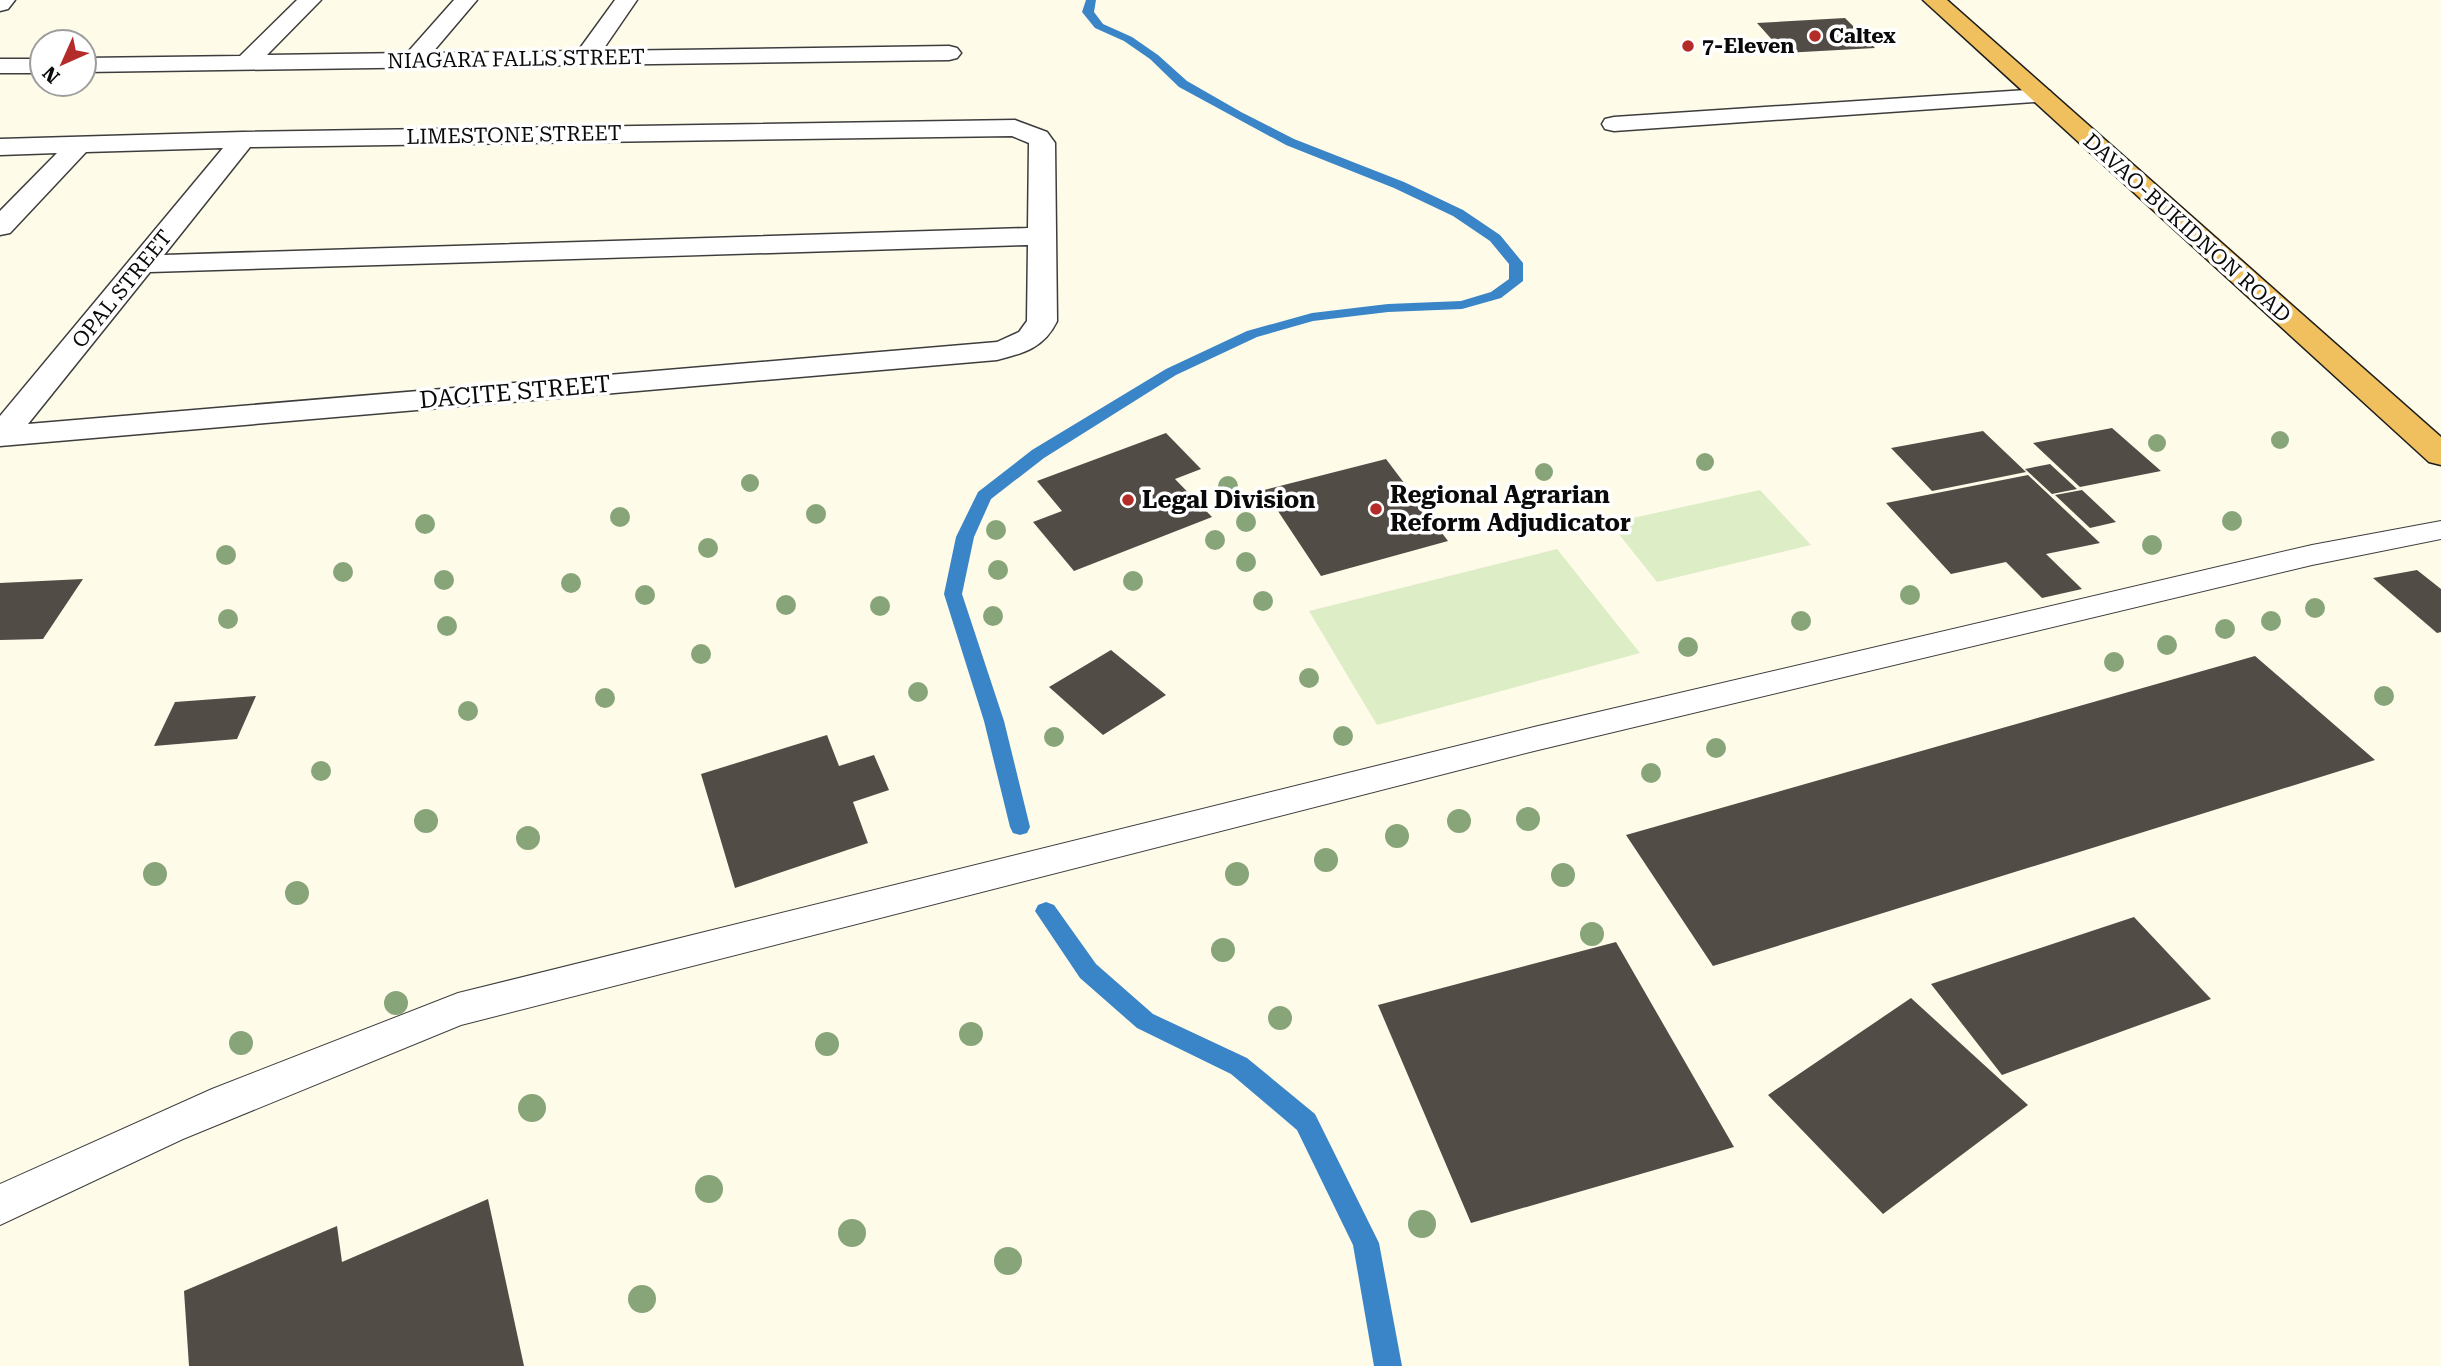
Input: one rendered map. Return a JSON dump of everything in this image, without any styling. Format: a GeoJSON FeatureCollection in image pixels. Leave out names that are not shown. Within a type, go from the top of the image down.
{"type":"FeatureCollection","features":[{"type":"Feature","properties":{"kind":"highway","name":"DAVAO-BUKIDNON ROAD"},"geometry":{"type":"LineString","coordinates":[[1934,0],[2441,455]]}},
{"type":"Feature","properties":{"kind":"street"},"geometry":{"type":"LineString","coordinates":[[0,4],[4,0]]}},
{"type":"Feature","properties":{"kind":"street"},"geometry":{"type":"LineString","coordinates":[[246,63],[310,0]]}},
{"type":"Feature","properties":{"kind":"street"},"geometry":{"type":"LineString","coordinates":[[414,60],[466,0]]}},
{"type":"Feature","properties":{"kind":"street"},"geometry":{"type":"LineString","coordinates":[[585,58],[626,0]]}},
{"type":"Feature","properties":{"kind":"street","name":"NIAGARA FALLS STREET"},"geometry":{"type":"LineString","coordinates":[[98,65],[948,52]]}},
{"type":"Feature","properties":{"kind":"street"},"geometry":{"type":"LineString","coordinates":[[0,66],[28,66]]}},
{"type":"Feature","properties":{"kind":"street"},"geometry":{"type":"LineString","coordinates":[[1614,124],[2040,96]]}},
{"type":"Feature","properties":{"kind":"street","name":"LIMESTONE STREET"},"geometry":{"type":"LineString","coordinates":[[0,147],[1004,126],[1027,132],[1038,137],[1042,143],[1042,236]]}},
{"type":"Feature","properties":{"kind":"street","name":"OPAL STREET"},"geometry":{"type":"LineString","coordinates":[[0,436],[243,140]]}},
{"type":"Feature","properties":{"kind":"street"},"geometry":{"type":"LineString","coordinates":[[0,227],[80,144]]}},
{"type":"Feature","properties":{"kind":"street"},"geometry":{"type":"LineString","coordinates":[[143,264],[1042,236]]}},
{"type":"Feature","properties":{"kind":"street","name":"DACITE STREET"},"geometry":{"type":"LineString","coordinates":[[0,436],[997,351],[1029,341],[1038,334],[1042,321],[1042,236]]}},
{"type":"Feature","properties":{"kind":"lane"},"geometry":{"type":"LineString","coordinates":[[0,1205],[72,1168],[293,1073],[458,1009],[1547,736],[2312,555],[2441,530]]}},
{"type":"Feature","properties":{"kind":"green space"},"geometry":{"type":"Polygon","coordinates":[[[1760,490],[1811,545],[1657,582],[1610,523],[1760,490]]]}},
{"type":"Feature","properties":{"kind":"green space"},"geometry":{"type":"Polygon","coordinates":[[[1557,549],[1640,653],[1377,725],[1309,611],[1557,549]]]}},
{"type":"Feature","properties":{"kind":"building","name":"Caltex"},"geometry":{"type":"Polygon","coordinates":[[[1845,18],[1875,48],[1784,53],[1757,23],[1845,18]]]}},
{"type":"Feature","properties":{"kind":"building"},"geometry":{"type":"Polygon","coordinates":[[[2112,428],[2161,471],[2080,487],[2033,443],[2112,428]]]}},
{"type":"Feature","properties":{"kind":"building"},"geometry":{"type":"Polygon","coordinates":[[[1983,431],[2026,472],[1932,491],[1891,448],[1983,431]]]}},
{"type":"Feature","properties":{"kind":"building"},"geometry":{"type":"Polygon","coordinates":[[[1166,433],[1201,469],[1175,479],[1212,517],[1074,571],[1033,522],[1062,511],[1037,481],[1166,433]]]}},
{"type":"Feature","properties":{"kind":"building"},"geometry":{"type":"Polygon","coordinates":[[[1386,459],[1448,541],[1321,576],[1264,490],[1386,459]]]}},
{"type":"Feature","properties":{"kind":"building"},"geometry":{"type":"Polygon","coordinates":[[[2050,464],[2077,489],[2052,494],[2025,469],[2050,464]]]}},
{"type":"Feature","properties":{"kind":"building"},"geometry":{"type":"Polygon","coordinates":[[[2028,475],[2100,543],[2046,554],[2082,589],[2042,598],[2006,562],[1951,574],[1886,503],[2028,475]]]}},
{"type":"Feature","properties":{"kind":"building"},"geometry":{"type":"Polygon","coordinates":[[[2082,490],[2116,522],[2090,528],[2055,495],[2082,490]]]}},
{"type":"Feature","properties":{"kind":"building"},"geometry":{"type":"Polygon","coordinates":[[[2417,570],[2441,589],[2441,632],[2437,633],[2373,578],[2417,570]]]}},
{"type":"Feature","properties":{"kind":"building"},"geometry":{"type":"Polygon","coordinates":[[[83,579],[43,639],[0,640],[0,583],[83,579]]]}},
{"type":"Feature","properties":{"kind":"building"},"geometry":{"type":"Polygon","coordinates":[[[1111,650],[1166,695],[1103,735],[1049,687],[1111,650]]]}},
{"type":"Feature","properties":{"kind":"building"},"geometry":{"type":"Polygon","coordinates":[[[2255,656],[2375,760],[1713,966],[1626,835],[2255,656]]]}},
{"type":"Feature","properties":{"kind":"building"},"geometry":{"type":"Polygon","coordinates":[[[256,696],[237,739],[154,746],[175,702],[256,696]]]}},
{"type":"Feature","properties":{"kind":"building"},"geometry":{"type":"Polygon","coordinates":[[[827,735],[839,766],[874,755],[889,790],[853,802],[868,843],[735,888],[701,774],[827,735]]]}},
{"type":"Feature","properties":{"kind":"building"},"geometry":{"type":"Polygon","coordinates":[[[2134,917],[2211,999],[2002,1075],[1931,984],[2134,917]]]}},
{"type":"Feature","properties":{"kind":"building"},"geometry":{"type":"Polygon","coordinates":[[[1616,942],[1734,1147],[1471,1223],[1378,1005],[1616,942]]]}},
{"type":"Feature","properties":{"kind":"building"},"geometry":{"type":"Polygon","coordinates":[[[1911,998],[2028,1105],[1883,1214],[1768,1095],[1911,998]]]}},
{"type":"Feature","properties":{"kind":"building"},"geometry":{"type":"Polygon","coordinates":[[[488,1199],[524,1366],[189,1366],[184,1291],[337,1226],[342,1262],[488,1199]]]}},
{"type":"Feature","properties":{"kind":"waterway"},"geometry":{"type":"LineString","coordinates":[[1020,827],[994,721],[953,594],[965,537],[984,496],[1038,454],[1171,372],[1252,334],[1312,317],[1388,308],[1462,305],[1496,295],[1516,281],[1516,263],[1495,238],[1458,213],[1399,185],[1290,142],[1183,84],[1154,57],[1128,39],[1099,26],[1088,12],[1091,0]]}},
{"type":"Feature","properties":{"kind":"waterway"},"geometry":{"type":"LineString","coordinates":[[1046,911],[1088,971],[1145,1021],[1239,1066],[1306,1122],[1366,1243],[1388,1366]]}},
{"type":"Feature","properties":{"kind":"place","name":"Caltex"},"geometry":{"type":"Point","coordinates":[1815,36]}},
{"type":"Feature","properties":{"kind":"place","name":"7-Eleven"},"geometry":{"type":"Point","coordinates":[1688,46]}},
{"type":"Feature","properties":{"kind":"place","name":"Legal Division"},"geometry":{"type":"Point","coordinates":[1128,500]}},
{"type":"Feature","properties":{"kind":"place","name":"Regional Agrarian Reform Adjudicator"},"geometry":{"type":"Point","coordinates":[1376,509]}}]}
